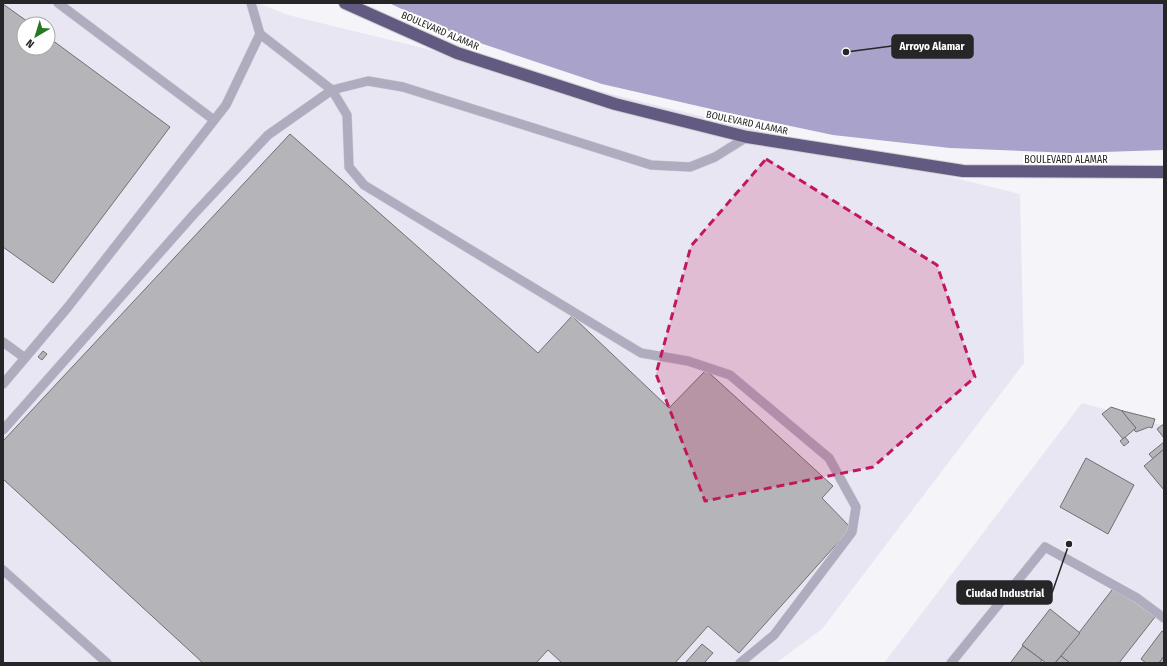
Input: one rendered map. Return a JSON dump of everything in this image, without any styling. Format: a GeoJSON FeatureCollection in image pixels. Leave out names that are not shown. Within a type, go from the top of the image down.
{"type":"FeatureCollection","features":[{"type":"Feature","properties":{"kind":"highway","name":"BOULEVARD ALAMAR"},"geometry":{"type":"LineString","coordinates":[[345,3],[457,53],[615,104],[747,137],[963,171],[1164,172]]}},
{"type":"Feature","properties":{"kind":"lane"},"geometry":{"type":"LineString","coordinates":[[58,3],[214,120]]}},
{"type":"Feature","properties":{"kind":"lane"},"geometry":{"type":"LineString","coordinates":[[251,3],[260,34],[332,90],[347,115],[349,167],[364,185],[641,353],[688,361],[730,375],[829,458],[856,507],[852,532],[774,635],[740,663]]}},
{"type":"Feature","properties":{"kind":"lane"},"geometry":{"type":"LineString","coordinates":[[3,384],[68,307],[226,105],[260,34]]}},
{"type":"Feature","properties":{"kind":"lane"},"geometry":{"type":"LineString","coordinates":[[3,430],[194,214],[268,135],[332,90],[368,81],[403,87],[651,165],[690,167],[715,157],[747,137]]}},
{"type":"Feature","properties":{"kind":"lane"},"geometry":{"type":"LineString","coordinates":[[3,342],[25,358]]}},
{"type":"Feature","properties":{"kind":"lane"},"geometry":{"type":"LineString","coordinates":[[951,663],[1045,547],[1137,598],[1164,618]]}},
{"type":"Feature","properties":{"kind":"lane"},"geometry":{"type":"LineString","coordinates":[[3,570],[107,663]]}},
{"type":"Feature","properties":{"kind":"highlighted area"},"geometry":{"type":"Polygon","coordinates":[[[766,159],[937,265],[975,377],[873,467],[705,501],[656,374],[691,246],[766,159]]]}},
{"type":"Feature","properties":{"kind":"shaded area"},"geometry":{"type":"Polygon","coordinates":[[[3,3],[258,3],[288,15],[1020,194],[1024,363],[822,629],[776,663],[3,663],[3,3]]]}},
{"type":"Feature","properties":{"kind":"shaded area"},"geometry":{"type":"Polygon","coordinates":[[[389,3],[1164,3],[1164,150],[1073,153],[950,148],[833,135],[602,84],[462,37],[389,3]]]}},
{"type":"Feature","properties":{"kind":"shaded area"},"geometry":{"type":"Polygon","coordinates":[[[1082,403],[1164,426],[1164,663],[884,663],[1082,403]]]}},
{"type":"Feature","properties":{"kind":"building"},"geometry":{"type":"Polygon","coordinates":[[[3,4],[20,16],[16,16],[16,56],[56,56],[56,43],[170,127],[53,283],[3,247],[3,4]]]}},
{"type":"Feature","properties":{"kind":"building"},"geometry":{"type":"Polygon","coordinates":[[[290,134],[538,353],[572,316],[669,408],[706,370],[833,486],[822,498],[851,528],[739,653],[708,626],[675,663],[562,663],[548,650],[536,663],[203,663],[3,479],[3,441],[290,134]]]}},
{"type":"Feature","properties":{"kind":"building"},"geometry":{"type":"Polygon","coordinates":[[[43,351],[47,354],[42,360],[38,357],[43,351]]]}},
{"type":"Feature","properties":{"kind":"building"},"geometry":{"type":"Polygon","coordinates":[[[1111,407],[1123,411],[1136,428],[1123,439],[1102,414],[1111,407]]]}},
{"type":"Feature","properties":{"kind":"building"},"geometry":{"type":"Polygon","coordinates":[[[1122,411],[1155,419],[1152,428],[1149,427],[1136,432],[1134,430],[1136,428],[1122,411]]]}},
{"type":"Feature","properties":{"kind":"building"},"geometry":{"type":"Polygon","coordinates":[[[1164,425],[1164,438],[1157,429],[1164,425]]]}},
{"type":"Feature","properties":{"kind":"building"},"geometry":{"type":"Polygon","coordinates":[[[1125,437],[1129,442],[1124,446],[1120,441],[1125,437]]]}},
{"type":"Feature","properties":{"kind":"building"},"geometry":{"type":"Polygon","coordinates":[[[1164,442],[1164,449],[1153,459],[1149,454],[1164,442]]]}},
{"type":"Feature","properties":{"kind":"building"},"geometry":{"type":"Polygon","coordinates":[[[1164,449],[1164,490],[1144,466],[1164,449]]]}},
{"type":"Feature","properties":{"kind":"building"},"geometry":{"type":"Polygon","coordinates":[[[1086,458],[1134,485],[1108,534],[1060,507],[1086,458]]]}},
{"type":"Feature","properties":{"kind":"building"},"geometry":{"type":"Polygon","coordinates":[[[1115,586],[1155,617],[1119,663],[1070,663],[1061,656],[1115,586]]]}},
{"type":"Feature","properties":{"kind":"building"},"geometry":{"type":"Polygon","coordinates":[[[1050,609],[1080,633],[1055,663],[1046,663],[1022,645],[1050,609]]]}},
{"type":"Feature","properties":{"kind":"building"},"geometry":{"type":"Polygon","coordinates":[[[1162,631],[1164,632],[1164,656],[1159,663],[1146,663],[1141,659],[1162,631]]]}},
{"type":"Feature","properties":{"kind":"building"},"geometry":{"type":"Polygon","coordinates":[[[702,644],[713,653],[704,663],[687,663],[686,662],[702,644]]]}},
{"type":"Feature","properties":{"kind":"building"},"geometry":{"type":"Polygon","coordinates":[[[1023,646],[1042,660],[1040,663],[1011,662],[1023,646]]]}},
{"type":"Feature","properties":{"kind":"building"},"geometry":{"type":"Polygon","coordinates":[[[1061,656],[1070,663],[1055,663],[1061,656]]]}},
{"type":"Feature","properties":{"kind":"building"},"geometry":{"type":"Polygon","coordinates":[[[1164,656],[1164,663],[1159,663],[1164,656]]]}},
{"type":"Feature","properties":{"kind":"place","name":"Arroyo Alamar"},"geometry":{"type":"Point","coordinates":[846,52]}},
{"type":"Feature","properties":{"kind":"place","name":"Ciudad Industrial"},"geometry":{"type":"Point","coordinates":[1069,544]}}]}
